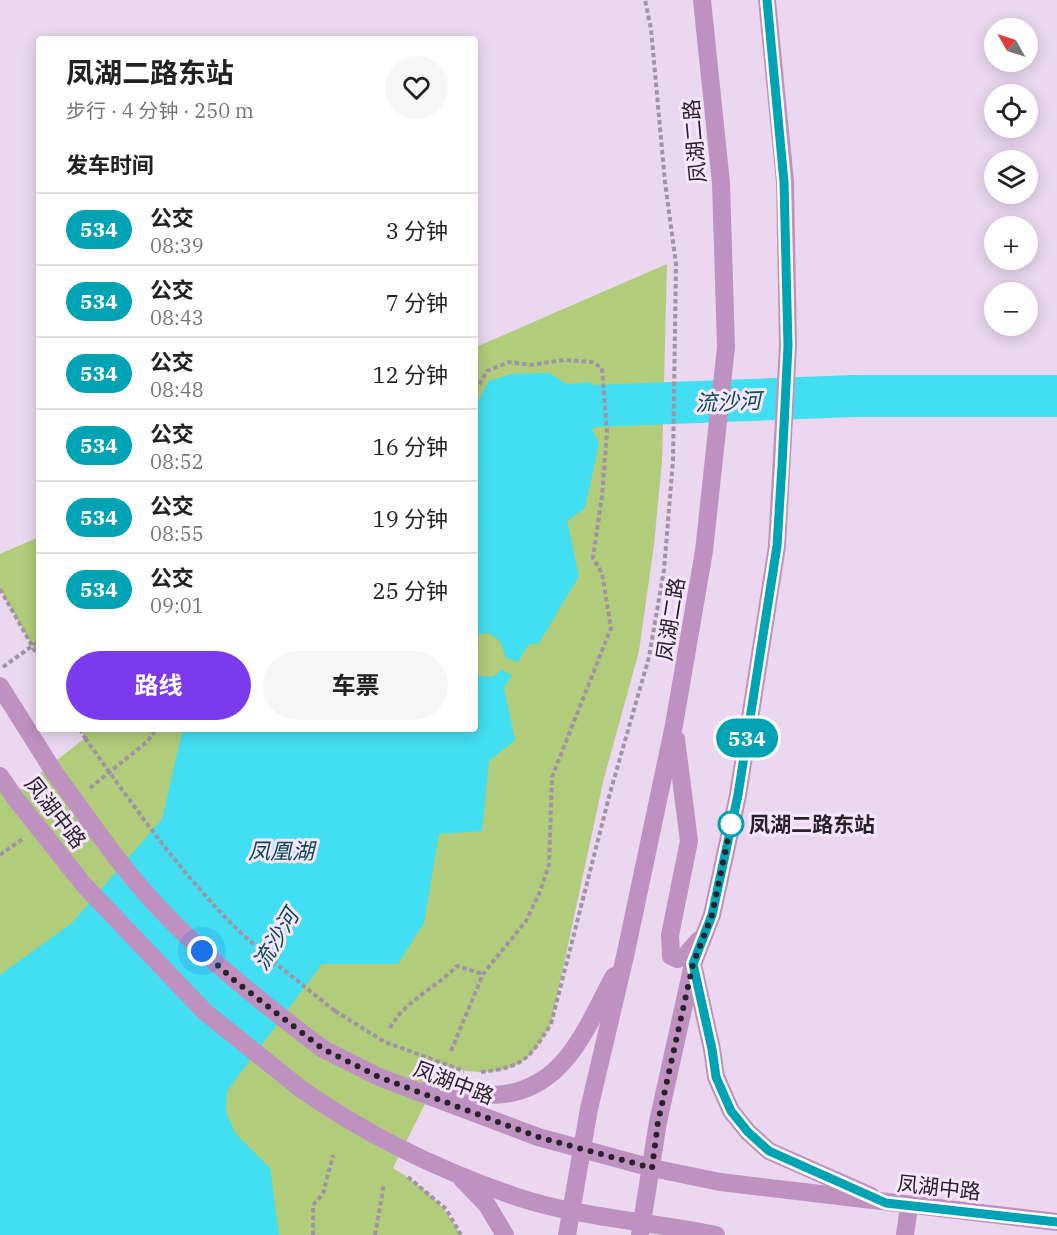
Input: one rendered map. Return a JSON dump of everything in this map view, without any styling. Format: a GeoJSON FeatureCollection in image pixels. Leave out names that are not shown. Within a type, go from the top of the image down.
{"type":"FeatureCollection","features":[{"type":"Feature","properties":{"kind":"street","name":"凤湖二路"},"geometry":{"type":"LineString","coordinates":[[567,1235],[582,1150],[674,725],[704,551],[726,347],[720,183],[702,0]]}},
{"type":"Feature","properties":{"kind":"street"},"geometry":{"type":"LineString","coordinates":[[641,1228],[658,1122],[693,964],[712,915],[738,795],[777,546],[788,346],[784,182],[767,0]]}},
{"type":"Feature","properties":{"kind":"street","name":"凤湖中路"},"geometry":{"type":"LineString","coordinates":[[0,686],[54,772],[123,866],[159,908],[235,981],[323,1049],[405,1088],[529,1134],[652,1168],[720,1182],[909,1207],[1057,1222]]}},
{"type":"Feature","properties":{"kind":"street"},"geometry":{"type":"LineString","coordinates":[[674,725],[689,841],[670,935],[670,956],[677,959],[684,957],[694,948],[712,915]]}},
{"type":"Feature","properties":{"kind":"street","name":"凤湖中路"},"geometry":{"type":"LineString","coordinates":[[0,776],[84,885],[205,1012],[301,1089],[353,1122],[403,1148],[515,1196],[641,1228],[716,1235]]}},
{"type":"Feature","properties":{"kind":"street"},"geometry":{"type":"LineString","coordinates":[[405,1088],[489,1095],[534,1087],[553,1074],[566,1061],[626,952]]}},
{"type":"Feature","properties":{"kind":"street"},"geometry":{"type":"LineString","coordinates":[[693,964],[716,1077],[731,1111],[748,1132],[769,1151],[886,1203]]}},
{"type":"Feature","properties":{"kind":"street"},"geometry":{"type":"LineString","coordinates":[[403,1148],[455,1172],[487,1205],[506,1235]]}},
{"type":"Feature","properties":{"kind":"street"},"geometry":{"type":"LineString","coordinates":[[905,1235],[909,1207]]}},
{"type":"Feature","properties":{"kind":"path"},"geometry":{"type":"LineString","coordinates":[[82,732],[153,834],[206,896],[254,944],[335,1011],[385,1042],[444,1065],[472,1073],[512,1068],[534,1052],[551,1024],[610,793],[649,657],[664,570],[673,460],[676,264],[665,182],[651,29],[645,0]]}},
{"type":"Feature","properties":{"kind":"path"},"geometry":{"type":"LineString","coordinates":[[451,1052],[483,974],[526,921],[539,894],[549,865],[552,777],[611,627],[602,573],[593,558],[602,496],[607,432],[602,368],[592,362],[564,360],[531,365],[509,362],[487,371],[478,387]]}},
{"type":"Feature","properties":{"kind":"path"},"geometry":{"type":"LineString","coordinates":[[0,589],[36,653]]}},
{"type":"Feature","properties":{"kind":"path"},"geometry":{"type":"LineString","coordinates":[[0,669],[36,642]]}},
{"type":"Feature","properties":{"kind":"path"},"geometry":{"type":"LineString","coordinates":[[0,855],[14,846]]}},
{"type":"Feature","properties":{"kind":"path"},"geometry":{"type":"LineString","coordinates":[[390,1028],[398,1013],[443,981],[457,966],[483,974]]}},
{"type":"Feature","properties":{"kind":"path"},"geometry":{"type":"LineString","coordinates":[[313,1235],[313,1205],[323,1194],[333,1155]]}},
{"type":"Feature","properties":{"kind":"path"},"geometry":{"type":"LineString","coordinates":[[375,1235],[384,1184]]}},
{"type":"Feature","properties":{"kind":"green space"},"geometry":{"type":"Polygon","coordinates":[[[667,264],[662,461],[654,545],[639,651],[603,782],[551,1024],[533,1052],[513,1066],[491,1072],[479,1072],[444,1066],[393,1168],[432,1197],[461,1235],[0,1235],[0,792],[9,798],[85,738],[82,732],[478,732],[478,346],[667,264]]]}},
{"type":"Feature","properties":{"kind":"green space"},"geometry":{"type":"Polygon","coordinates":[[[36,538],[36,653],[0,589],[0,554],[36,538]]]}},
{"type":"Feature","properties":{"kind":"water"},"geometry":{"type":"Polygon","coordinates":[[[549,373],[567,384],[591,382],[592,430],[599,443],[585,508],[567,521],[579,576],[539,643],[528,645],[518,662],[506,658],[500,641],[489,633],[478,635],[478,401],[489,381],[512,374],[549,373]]]}},
{"type":"Feature","properties":{"kind":"water","name":"凤凰湖"},"geometry":{"type":"Polygon","coordinates":[[[501,670],[512,675],[504,688],[515,740],[489,761],[482,831],[439,834],[424,923],[398,964],[322,964],[227,1091],[226,1113],[236,1134],[270,1168],[279,1235],[0,1235],[0,975],[72,923],[162,819],[182,732],[478,732],[478,676],[493,677],[501,670]]]}},
{"type":"Feature","properties":{"kind":"waterway","name":"流沙河"},"geometry":{"type":"LineString","coordinates":[[478,500],[519,439],[592,406],[854,396],[1057,396]]}},
{"type":"Feature","properties":{"kind":"bus line","name":"534"},"geometry":{"type":"LineString","coordinates":[[767,0],[784,182],[788,346],[777,546],[761,654],[738,795],[712,915],[693,964],[716,1077],[731,1111],[748,1132],[769,1151],[886,1203],[1057,1222]]}},
{"type":"Feature","properties":{"kind":"place","name":"凤湖二路东站"},"geometry":{"type":"Point","coordinates":[731,824]}},
{"type":"Feature","properties":{"kind":"route"},"geometry":{"type":"LineString","coordinates":[[202,951],[235,981],[323,1049],[379,1077],[538,1137],[652,1168],[658,1122],[693,964],[712,915],[733,815],[731,824]]}}]}
